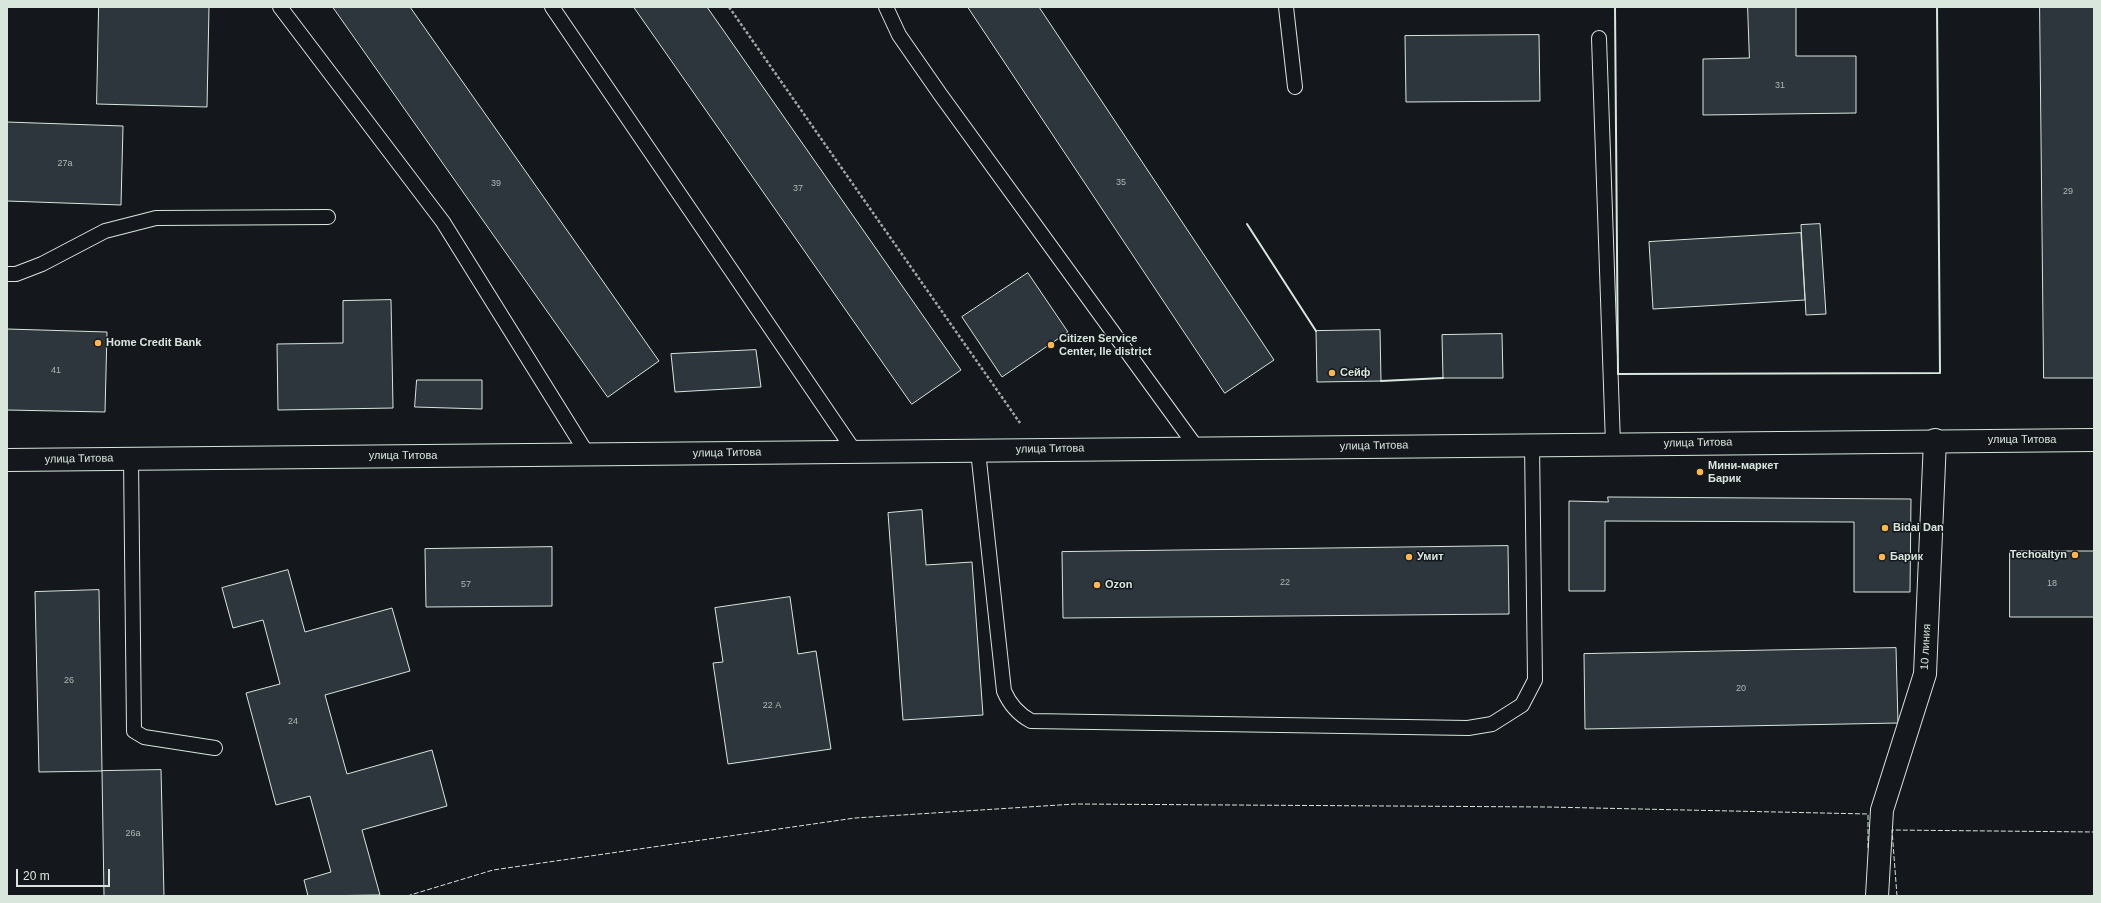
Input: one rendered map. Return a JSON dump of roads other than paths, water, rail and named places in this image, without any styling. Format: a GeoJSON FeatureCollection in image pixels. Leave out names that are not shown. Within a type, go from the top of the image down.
{"type":"FeatureCollection","features":[{"type":"Feature","properties":{"kind":"street","name":"улица Титова"},"geometry":{"type":"LineString","coordinates":[[7,460],[1936,440],[2094,440]]}},
{"type":"Feature","properties":{"kind":"street","name":"10 линия"},"geometry":{"type":"LineString","coordinates":[[1877,896],[1882,810],[1925,674],[1936,440]]}},
{"type":"Feature","properties":{"kind":"lane"},"geometry":{"type":"LineString","coordinates":[[280,7],[443,222],[588,455]]}},
{"type":"Feature","properties":{"kind":"lane"},"geometry":{"type":"LineString","coordinates":[[552,7],[855,452]]}},
{"type":"Feature","properties":{"kind":"lane"},"geometry":{"type":"LineString","coordinates":[[886,7],[899,35],[940,94],[1197,448]]}},
{"type":"Feature","properties":{"kind":"lane"},"geometry":{"type":"LineString","coordinates":[[1286,7],[1295,87]]}},
{"type":"Feature","properties":{"kind":"lane"},"geometry":{"type":"LineString","coordinates":[[1599,38],[1613,444]]}},
{"type":"Feature","properties":{"kind":"lane"},"geometry":{"type":"LineString","coordinates":[[7,274],[16,274],[42,264],[105,230],[156,218],[328,218]]}},
{"type":"Feature","properties":{"kind":"lane"},"geometry":{"type":"LineString","coordinates":[[978,451],[1004,691],[1008,701],[1019,714],[1032,721],[1468,728],[1492,724],[1522,706],[1535,680],[1532,444]]}},
{"type":"Feature","properties":{"kind":"lane"},"geometry":{"type":"LineString","coordinates":[[131,459],[134,730],[144,738],[215,748]]}},
{"type":"Feature","properties":{"kind":"place","name":"Home Credit Bank"},"geometry":{"type":"Point","coordinates":[98,343]}},
{"type":"Feature","properties":{"kind":"place","name":"Citizen Service Center, Ile district"},"geometry":{"type":"Point","coordinates":[1051,345]}},
{"type":"Feature","properties":{"kind":"place","name":"Сейф"},"geometry":{"type":"Point","coordinates":[1332,373]}},
{"type":"Feature","properties":{"kind":"place","name":"Мини-маркет Барик"},"geometry":{"type":"Point","coordinates":[1700,472]}},
{"type":"Feature","properties":{"kind":"place","name":"Bidai Dan"},"geometry":{"type":"Point","coordinates":[1885,528]}},
{"type":"Feature","properties":{"kind":"place","name":"Techoaltyn"},"geometry":{"type":"Point","coordinates":[2075,555]}},
{"type":"Feature","properties":{"kind":"place","name":"Умит"},"geometry":{"type":"Point","coordinates":[1409,557]}},
{"type":"Feature","properties":{"kind":"place","name":"Барик"},"geometry":{"type":"Point","coordinates":[1882,557]}},
{"type":"Feature","properties":{"kind":"place","name":"Ozon"},"geometry":{"type":"Point","coordinates":[1097,585]}}]}
